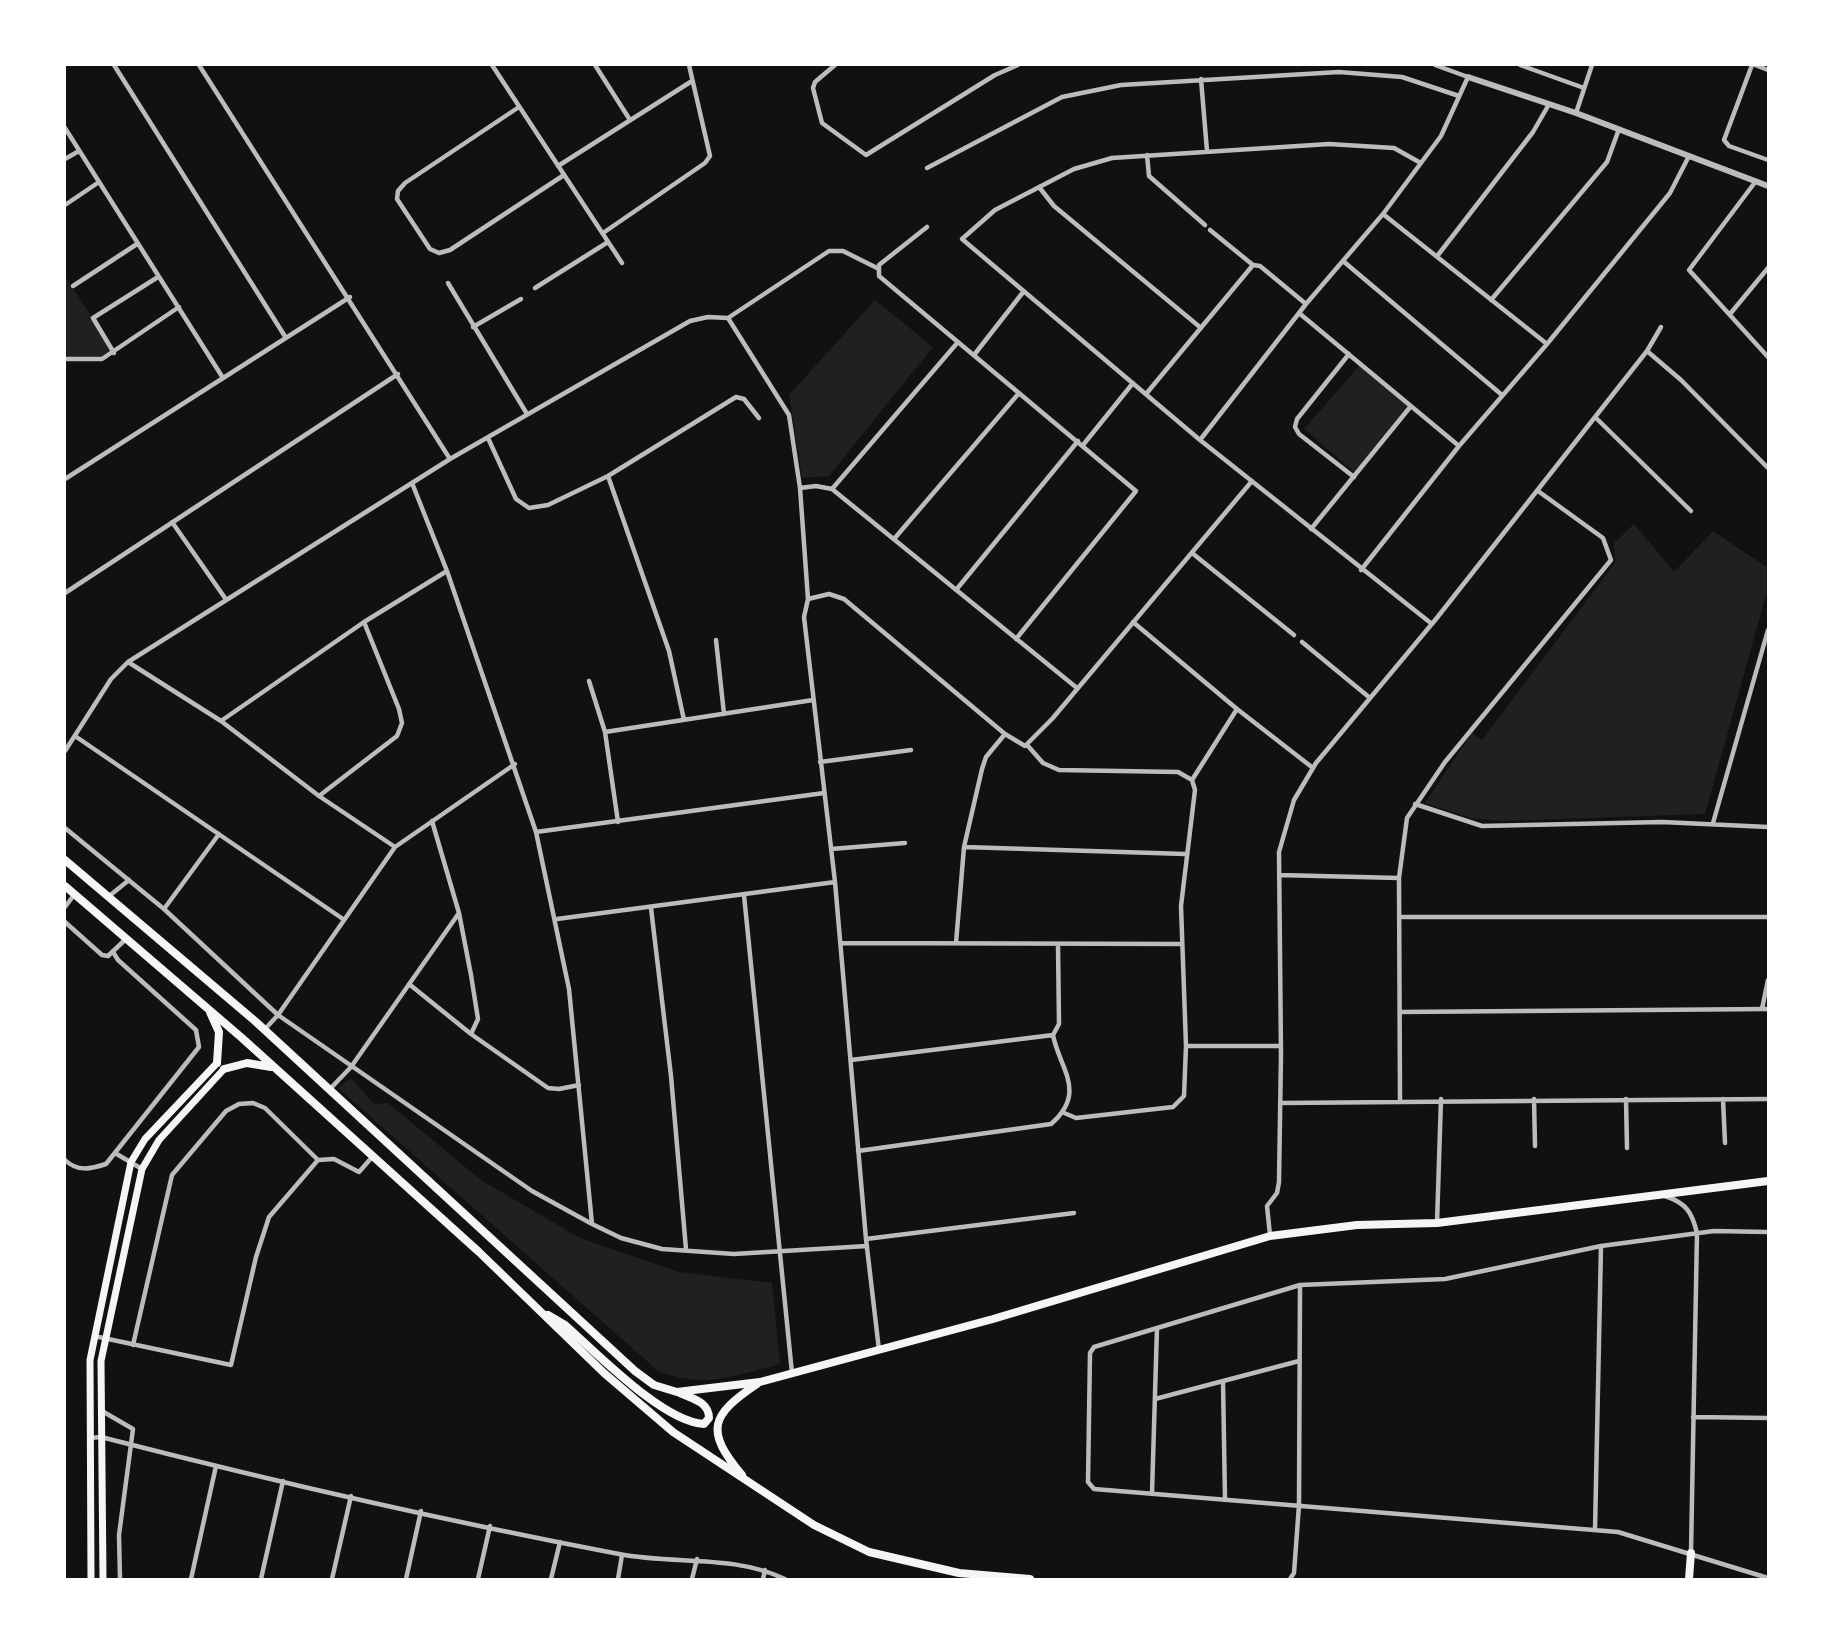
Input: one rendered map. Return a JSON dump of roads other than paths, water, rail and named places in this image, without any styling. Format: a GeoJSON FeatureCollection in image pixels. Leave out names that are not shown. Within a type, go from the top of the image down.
{"type":"FeatureCollection","features":[{"type":"Feature","properties":{"kind":"main road"},"geometry":{"type":"LineString","coordinates":[[65,860],[264,1030],[615,1353],[654,1385],[704,1404],[709,1411],[709,1418],[704,1424],[678,1418],[660,1407],[565,1325],[533,1305]]}},
{"type":"Feature","properties":{"kind":"main road"},"geometry":{"type":"LineString","coordinates":[[65,886],[242,1038],[673,1432],[814,1525],[853,1545],[886,1557],[961,1576],[1030,1579]]}},
{"type":"Feature","properties":{"kind":"main road"},"geometry":{"type":"LineString","coordinates":[[103,1579],[101,1361],[142,1169],[159,1140],[221,1066],[219,1032],[207,1007]]}},
{"type":"Feature","properties":{"kind":"main road"},"geometry":{"type":"LineString","coordinates":[[91,1579],[89,1438],[93,1336],[131,1162],[145,1139],[221,1066],[247,1063],[274,1067]]}},
{"type":"Feature","properties":{"kind":"main road"},"geometry":{"type":"LineString","coordinates":[[677,1392],[760,1382],[879,1351],[1270,1236],[1357,1225],[1437,1223],[1768,1181]]}},
{"type":"Feature","properties":{"kind":"main road"},"geometry":{"type":"LineString","coordinates":[[747,1481],[720,1446],[718,1425],[727,1405],[760,1382]]}},
{"type":"Feature","properties":{"kind":"main road"},"geometry":{"type":"LineString","coordinates":[[1689,1579],[1691,1553]]}},
{"type":"Feature","properties":{"kind":"street"},"geometry":{"type":"LineString","coordinates":[[114,65],[286,338]]}},
{"type":"Feature","properties":{"kind":"street"},"geometry":{"type":"LineString","coordinates":[[199,65],[350,297],[450,459]]}},
{"type":"Feature","properties":{"kind":"street"},"geometry":{"type":"LineString","coordinates":[[492,65],[622,263]]}},
{"type":"Feature","properties":{"kind":"street"},"geometry":{"type":"LineString","coordinates":[[595,65],[631,120]]}},
{"type":"Feature","properties":{"kind":"street"},"geometry":{"type":"LineString","coordinates":[[602,233],[705,163],[710,156],[689,65]]}},
{"type":"Feature","properties":{"kind":"street"},"geometry":{"type":"LineString","coordinates":[[835,65],[815,82],[813,88],[822,122],[859,153],[869,155],[951,101],[1018,65]]}},
{"type":"Feature","properties":{"kind":"street"},"geometry":{"type":"LineString","coordinates":[[1435,65],[1548,106],[1577,113],[1768,186]]}},
{"type":"Feature","properties":{"kind":"street"},"geometry":{"type":"LineString","coordinates":[[1521,65],[1584,88]]}},
{"type":"Feature","properties":{"kind":"street"},"geometry":{"type":"LineString","coordinates":[[1577,113],[1592,65]]}},
{"type":"Feature","properties":{"kind":"street"},"geometry":{"type":"LineString","coordinates":[[1768,70],[1753,65],[1724,140],[1729,146],[1768,160]]}},
{"type":"Feature","properties":{"kind":"street"},"geometry":{"type":"LineString","coordinates":[[927,168],[1062,97],[1122,85],[1361,73],[1402,77],[1459,96]]}},
{"type":"Feature","properties":{"kind":"street"},"geometry":{"type":"LineString","coordinates":[[1200,440],[1306,304],[1382,214],[1447,128],[1468,77]]}},
{"type":"Feature","properties":{"kind":"street"},"geometry":{"type":"LineString","coordinates":[[1201,79],[1207,151]]}},
{"type":"Feature","properties":{"kind":"street"},"geometry":{"type":"LineString","coordinates":[[558,166],[692,81]]}},
{"type":"Feature","properties":{"kind":"street"},"geometry":{"type":"LineString","coordinates":[[1438,255],[1533,132],[1548,106]]}},
{"type":"Feature","properties":{"kind":"street"},"geometry":{"type":"LineString","coordinates":[[519,107],[405,183],[398,191],[397,199],[430,249],[439,253],[450,250],[564,175]]}},
{"type":"Feature","properties":{"kind":"street"},"geometry":{"type":"LineString","coordinates":[[65,128],[223,378]]}},
{"type":"Feature","properties":{"kind":"street"},"geometry":{"type":"LineString","coordinates":[[1491,300],[1607,162],[1619,129]]}},
{"type":"Feature","properties":{"kind":"street"},"geometry":{"type":"LineString","coordinates":[[1419,162],[1394,148],[1329,144],[1147,155],[1093,162],[995,210],[970,229],[962,239],[1200,440],[1432,624]]}},
{"type":"Feature","properties":{"kind":"street"},"geometry":{"type":"LineString","coordinates":[[65,159],[79,150]]}},
{"type":"Feature","properties":{"kind":"street"},"geometry":{"type":"LineString","coordinates":[[1147,155],[1149,176],[1205,225]]}},
{"type":"Feature","properties":{"kind":"street"},"geometry":{"type":"LineString","coordinates":[[1362,570],[1459,446],[1547,344],[1670,193],[1689,156]]}},
{"type":"Feature","properties":{"kind":"street"},"geometry":{"type":"LineString","coordinates":[[1756,181],[1690,266],[1689,273],[1768,357]]}},
{"type":"Feature","properties":{"kind":"street"},"geometry":{"type":"LineString","coordinates":[[65,205],[99,182]]}},
{"type":"Feature","properties":{"kind":"street"},"geometry":{"type":"LineString","coordinates":[[1039,187],[1054,206],[1201,328]]}},
{"type":"Feature","properties":{"kind":"street"},"geometry":{"type":"LineString","coordinates":[[1382,214],[1438,255],[1547,344]]}},
{"type":"Feature","properties":{"kind":"street"},"geometry":{"type":"LineString","coordinates":[[877,268],[927,227]]}},
{"type":"Feature","properties":{"kind":"street"},"geometry":{"type":"LineString","coordinates":[[1210,230],[1306,304]]}},
{"type":"Feature","properties":{"kind":"street"},"geometry":{"type":"LineString","coordinates":[[535,288],[608,242]]}},
{"type":"Feature","properties":{"kind":"street"},"geometry":{"type":"LineString","coordinates":[[73,286],[137,244]]}},
{"type":"Feature","properties":{"kind":"street"},"geometry":{"type":"LineString","coordinates":[[65,751],[111,679],[128,662],[225,598],[450,459],[690,321],[708,317],[728,318],[829,251],[843,251],[877,268]]}},
{"type":"Feature","properties":{"kind":"street"},"geometry":{"type":"LineString","coordinates":[[1343,261],[1502,395]]}},
{"type":"Feature","properties":{"kind":"street"},"geometry":{"type":"LineString","coordinates":[[1146,394],[1253,265]]}},
{"type":"Feature","properties":{"kind":"street"},"geometry":{"type":"LineString","coordinates":[[877,268],[878,276],[1134,487],[1136,494],[1017,639]]}},
{"type":"Feature","properties":{"kind":"street"},"geometry":{"type":"LineString","coordinates":[[1730,314],[1768,268]]}},
{"type":"Feature","properties":{"kind":"street"},"geometry":{"type":"LineString","coordinates":[[114,354],[93,318],[158,276]]}},
{"type":"Feature","properties":{"kind":"street"},"geometry":{"type":"LineString","coordinates":[[448,283],[527,414]]}},
{"type":"Feature","properties":{"kind":"street"},"geometry":{"type":"LineString","coordinates":[[974,355],[1024,291]]}},
{"type":"Feature","properties":{"kind":"street"},"geometry":{"type":"LineString","coordinates":[[65,479],[350,297]]}},
{"type":"Feature","properties":{"kind":"street"},"geometry":{"type":"LineString","coordinates":[[473,327],[521,299]]}},
{"type":"Feature","properties":{"kind":"street"},"geometry":{"type":"LineString","coordinates":[[65,359],[102,359],[114,354],[179,307]]}},
{"type":"Feature","properties":{"kind":"street"},"geometry":{"type":"LineString","coordinates":[[1299,313],[1459,446]]}},
{"type":"Feature","properties":{"kind":"street"},"geometry":{"type":"LineString","coordinates":[[728,318],[789,415],[800,488],[808,599],[804,617],[835,882],[866,1239],[879,1351]]}},
{"type":"Feature","properties":{"kind":"street"},"geometry":{"type":"LineString","coordinates":[[1270,1236],[1266,1210],[1278,1188],[1281,1046],[1279,852],[1294,800],[1312,768],[1538,491],[1647,351],[1661,327]]}},
{"type":"Feature","properties":{"kind":"street"},"geometry":{"type":"LineString","coordinates":[[832,489],[958,342]]}},
{"type":"Feature","properties":{"kind":"street"},"geometry":{"type":"LineString","coordinates":[[1647,351],[1681,380],[1768,468]]}},
{"type":"Feature","properties":{"kind":"street"},"geometry":{"type":"LineString","coordinates":[[1349,354],[1297,419],[1295,427],[1299,434],[1354,477]]}},
{"type":"Feature","properties":{"kind":"street"},"geometry":{"type":"LineString","coordinates":[[65,593],[398,374]]}},
{"type":"Feature","properties":{"kind":"street"},"geometry":{"type":"LineString","coordinates":[[956,590],[1133,383]]}},
{"type":"Feature","properties":{"kind":"street"},"geometry":{"type":"LineString","coordinates":[[894,540],[1019,393]]}},
{"type":"Feature","properties":{"kind":"street"},"geometry":{"type":"LineString","coordinates":[[488,437],[516,499],[524,507],[548,505],[608,476],[736,397],[744,400],[759,418]]}},
{"type":"Feature","properties":{"kind":"street"},"geometry":{"type":"LineString","coordinates":[[1311,529],[1411,406]]}},
{"type":"Feature","properties":{"kind":"street"},"geometry":{"type":"LineString","coordinates":[[1595,417],[1691,511]]}},
{"type":"Feature","properties":{"kind":"street"},"geometry":{"type":"LineString","coordinates":[[608,476],[669,652],[684,720]]}},
{"type":"Feature","properties":{"kind":"street"},"geometry":{"type":"LineString","coordinates":[[1028,746],[1252,481]]}},
{"type":"Feature","properties":{"kind":"street"},"geometry":{"type":"LineString","coordinates":[[412,483],[447,571],[536,832],[557,919],[569,989],[592,1224]]}},
{"type":"Feature","properties":{"kind":"street"},"geometry":{"type":"LineString","coordinates":[[800,488],[817,486],[832,489],[1077,688]]}},
{"type":"Feature","properties":{"kind":"street"},"geometry":{"type":"LineString","coordinates":[[1400,1100],[1399,878],[1404,828],[1415,804],[1445,762],[1611,560],[1603,538],[1538,491]]}},
{"type":"Feature","properties":{"kind":"street"},"geometry":{"type":"LineString","coordinates":[[172,522],[225,598]]}},
{"type":"Feature","properties":{"kind":"street"},"geometry":{"type":"LineString","coordinates":[[1192,552],[1294,635]]}},
{"type":"Feature","properties":{"kind":"street"},"geometry":{"type":"LineString","coordinates":[[221,721],[364,622],[447,571]]}},
{"type":"Feature","properties":{"kind":"street"},"geometry":{"type":"LineString","coordinates":[[808,599],[829,594],[844,599],[1005,734],[1021,745],[1028,746],[1043,763],[1059,770],[1178,772],[1192,780],[1195,790],[1185,854],[1181,906],[1186,1046],[1186,1090],[1182,1101],[1173,1107],[1076,1118],[1062,1112]]}},
{"type":"Feature","properties":{"kind":"street"},"geometry":{"type":"LineString","coordinates":[[318,796],[397,736],[402,723],[400,709],[364,622]]}},
{"type":"Feature","properties":{"kind":"street"},"geometry":{"type":"LineString","coordinates":[[1133,622],[1312,768]]}},
{"type":"Feature","properties":{"kind":"street"},"geometry":{"type":"LineString","coordinates":[[1713,823],[1768,631]]}},
{"type":"Feature","properties":{"kind":"street"},"geometry":{"type":"LineString","coordinates":[[716,640],[724,714]]}},
{"type":"Feature","properties":{"kind":"street"},"geometry":{"type":"LineString","coordinates":[[1303,642],[1370,698]]}},
{"type":"Feature","properties":{"kind":"street"},"geometry":{"type":"LineString","coordinates":[[128,662],[221,721],[318,796],[395,847]]}},
{"type":"Feature","properties":{"kind":"street"},"geometry":{"type":"LineString","coordinates":[[589,681],[605,732],[618,822]]}},
{"type":"Feature","properties":{"kind":"street"},"geometry":{"type":"LineString","coordinates":[[605,732],[813,701]]}},
{"type":"Feature","properties":{"kind":"street"},"geometry":{"type":"LineString","coordinates":[[1192,780],[1237,709]]}},
{"type":"Feature","properties":{"kind":"street"},"geometry":{"type":"LineString","coordinates":[[956,944],[964,847],[982,769],[986,757],[1005,734]]}},
{"type":"Feature","properties":{"kind":"street"},"geometry":{"type":"LineString","coordinates":[[75,736],[343,919]]}},
{"type":"Feature","properties":{"kind":"street"},"geometry":{"type":"LineString","coordinates":[[820,762],[911,750]]}},
{"type":"Feature","properties":{"kind":"street"},"geometry":{"type":"LineString","coordinates":[[264,1030],[278,1015],[395,847],[515,764]]}},
{"type":"Feature","properties":{"kind":"street"},"geometry":{"type":"LineString","coordinates":[[536,832],[824,793]]}},
{"type":"Feature","properties":{"kind":"street"},"geometry":{"type":"LineString","coordinates":[[1415,804],[1482,826],[1713,823],[1768,827]]}},
{"type":"Feature","properties":{"kind":"street"},"geometry":{"type":"LineString","coordinates":[[432,821],[459,913],[478,1019],[471,1034]]}},
{"type":"Feature","properties":{"kind":"street"},"geometry":{"type":"LineString","coordinates":[[65,828],[164,909],[278,1015],[533,1191],[592,1224],[645,1246],[734,1254],[867,1246]]}},
{"type":"Feature","properties":{"kind":"street"},"geometry":{"type":"LineString","coordinates":[[164,909],[219,834]]}},
{"type":"Feature","properties":{"kind":"street"},"geometry":{"type":"LineString","coordinates":[[831,849],[905,843]]}},
{"type":"Feature","properties":{"kind":"street"},"geometry":{"type":"LineString","coordinates":[[964,847],[1185,854]]}},
{"type":"Feature","properties":{"kind":"street"},"geometry":{"type":"LineString","coordinates":[[1279,875],[1399,878]]}},
{"type":"Feature","properties":{"kind":"street"},"geometry":{"type":"LineString","coordinates":[[108,897],[129,880]]}},
{"type":"Feature","properties":{"kind":"street"},"geometry":{"type":"LineString","coordinates":[[557,919],[835,882]]}},
{"type":"Feature","properties":{"kind":"street"},"geometry":{"type":"LineString","coordinates":[[65,907],[75,894]]}},
{"type":"Feature","properties":{"kind":"street"},"geometry":{"type":"LineString","coordinates":[[744,895],[779,1253],[795,1373]]}},
{"type":"Feature","properties":{"kind":"street"},"geometry":{"type":"LineString","coordinates":[[651,908],[671,1076],[686,1249]]}},
{"type":"Feature","properties":{"kind":"street"},"geometry":{"type":"LineString","coordinates":[[330,1090],[351,1067],[459,913]]}},
{"type":"Feature","properties":{"kind":"street"},"geometry":{"type":"LineString","coordinates":[[1399,917],[1768,917]]}},
{"type":"Feature","properties":{"kind":"street"},"geometry":{"type":"LineString","coordinates":[[65,922],[99,953],[108,956],[127,938]]}},
{"type":"Feature","properties":{"kind":"street"},"geometry":{"type":"LineString","coordinates":[[841,943],[1182,944]]}},
{"type":"Feature","properties":{"kind":"street"},"geometry":{"type":"LineString","coordinates":[[1053,1035],[1059,1024],[1058,944]]}},
{"type":"Feature","properties":{"kind":"street"},"geometry":{"type":"LineString","coordinates":[[65,1160],[70,1165],[88,1170],[106,1164],[200,1046],[196,1030],[118,960],[113,952]]}},
{"type":"Feature","properties":{"kind":"street"},"geometry":{"type":"LineString","coordinates":[[1400,1012],[1765,1009],[1768,980]]}},
{"type":"Feature","properties":{"kind":"street"},"geometry":{"type":"LineString","coordinates":[[409,985],[471,1034],[548,1088],[579,1085]]}},
{"type":"Feature","properties":{"kind":"street"},"geometry":{"type":"LineString","coordinates":[[851,1060],[1053,1035]]}},
{"type":"Feature","properties":{"kind":"street"},"geometry":{"type":"LineString","coordinates":[[858,1151],[1044,1126],[1062,1112],[1070,1078],[1053,1035]]}},
{"type":"Feature","properties":{"kind":"street"},"geometry":{"type":"LineString","coordinates":[[1186,1046],[1281,1046]]}},
{"type":"Feature","properties":{"kind":"street"},"geometry":{"type":"LineString","coordinates":[[1437,1223],[1441,1099]]}},
{"type":"Feature","properties":{"kind":"street"},"geometry":{"type":"LineString","coordinates":[[1534,1099],[1535,1146]]}},
{"type":"Feature","properties":{"kind":"street"},"geometry":{"type":"LineString","coordinates":[[1626,1099],[1627,1149]]}},
{"type":"Feature","properties":{"kind":"street"},"geometry":{"type":"LineString","coordinates":[[1723,1099],[1725,1143]]}},
{"type":"Feature","properties":{"kind":"street"},"geometry":{"type":"LineString","coordinates":[[1280,1102],[1768,1099]]}},
{"type":"Feature","properties":{"kind":"street"},"geometry":{"type":"LineString","coordinates":[[134,1345],[172,1175],[180,1162],[226,1111],[239,1104],[253,1103],[271,1112],[318,1160]]}},
{"type":"Feature","properties":{"kind":"street"},"geometry":{"type":"LineString","coordinates":[[115,1153],[142,1169]]}},
{"type":"Feature","properties":{"kind":"street"},"geometry":{"type":"LineString","coordinates":[[93,1336],[231,1365],[269,1217],[318,1160],[334,1159],[359,1172],[373,1156]]}},
{"type":"Feature","properties":{"kind":"street"},"geometry":{"type":"LineString","coordinates":[[1658,1193],[1679,1201],[1692,1213],[1697,1233],[1691,1553]]}},
{"type":"Feature","properties":{"kind":"street"},"geometry":{"type":"LineString","coordinates":[[866,1239],[1074,1213]]}},
{"type":"Feature","properties":{"kind":"street"},"geometry":{"type":"LineString","coordinates":[[1768,1233],[1697,1233],[1601,1246],[1445,1279],[1300,1286],[1094,1347],[1090,1356],[1088,1479],[1088,1485],[1094,1489],[1618,1532],[1768,1578]]}},
{"type":"Feature","properties":{"kind":"street"},"geometry":{"type":"LineString","coordinates":[[1595,1530],[1601,1246]]}},
{"type":"Feature","properties":{"kind":"street"},"geometry":{"type":"LineString","coordinates":[[1290,1579],[1294,1573],[1299,1505],[1300,1286]]}},
{"type":"Feature","properties":{"kind":"street"},"geometry":{"type":"LineString","coordinates":[[1152,1493],[1157,1328]]}},
{"type":"Feature","properties":{"kind":"street"},"geometry":{"type":"LineString","coordinates":[[1155,1399],[1299,1361]]}},
{"type":"Feature","properties":{"kind":"street"},"geometry":{"type":"LineString","coordinates":[[1223,1381],[1225,1499]]}},
{"type":"Feature","properties":{"kind":"street"},"geometry":{"type":"LineString","coordinates":[[101,1410],[109,1417],[132,1426],[133,1445],[120,1522],[120,1579]]}},
{"type":"Feature","properties":{"kind":"street"},"geometry":{"type":"LineString","coordinates":[[1693,1417],[1768,1418]]}},
{"type":"Feature","properties":{"kind":"street"},"geometry":{"type":"LineString","coordinates":[[89,1438],[101,1437],[216,1466],[622,1555],[697,1559],[765,1570],[785,1579]]}},
{"type":"Feature","properties":{"kind":"street"},"geometry":{"type":"LineString","coordinates":[[191,1579],[216,1466]]}},
{"type":"Feature","properties":{"kind":"street"},"geometry":{"type":"LineString","coordinates":[[261,1579],[283,1481]]}},
{"type":"Feature","properties":{"kind":"street"},"geometry":{"type":"LineString","coordinates":[[332,1579],[351,1496]]}},
{"type":"Feature","properties":{"kind":"street"},"geometry":{"type":"LineString","coordinates":[[406,1579],[421,1511]]}},
{"type":"Feature","properties":{"kind":"street"},"geometry":{"type":"LineString","coordinates":[[478,1579],[490,1526]]}},
{"type":"Feature","properties":{"kind":"street"},"geometry":{"type":"LineString","coordinates":[[551,1579],[560,1542]]}},
{"type":"Feature","properties":{"kind":"street"},"geometry":{"type":"LineString","coordinates":[[618,1579],[622,1555]]}},
{"type":"Feature","properties":{"kind":"street"},"geometry":{"type":"LineString","coordinates":[[692,1579],[697,1559]]}},
{"type":"Feature","properties":{"kind":"street"},"geometry":{"type":"LineString","coordinates":[[763,1579],[765,1570]]}}]}
